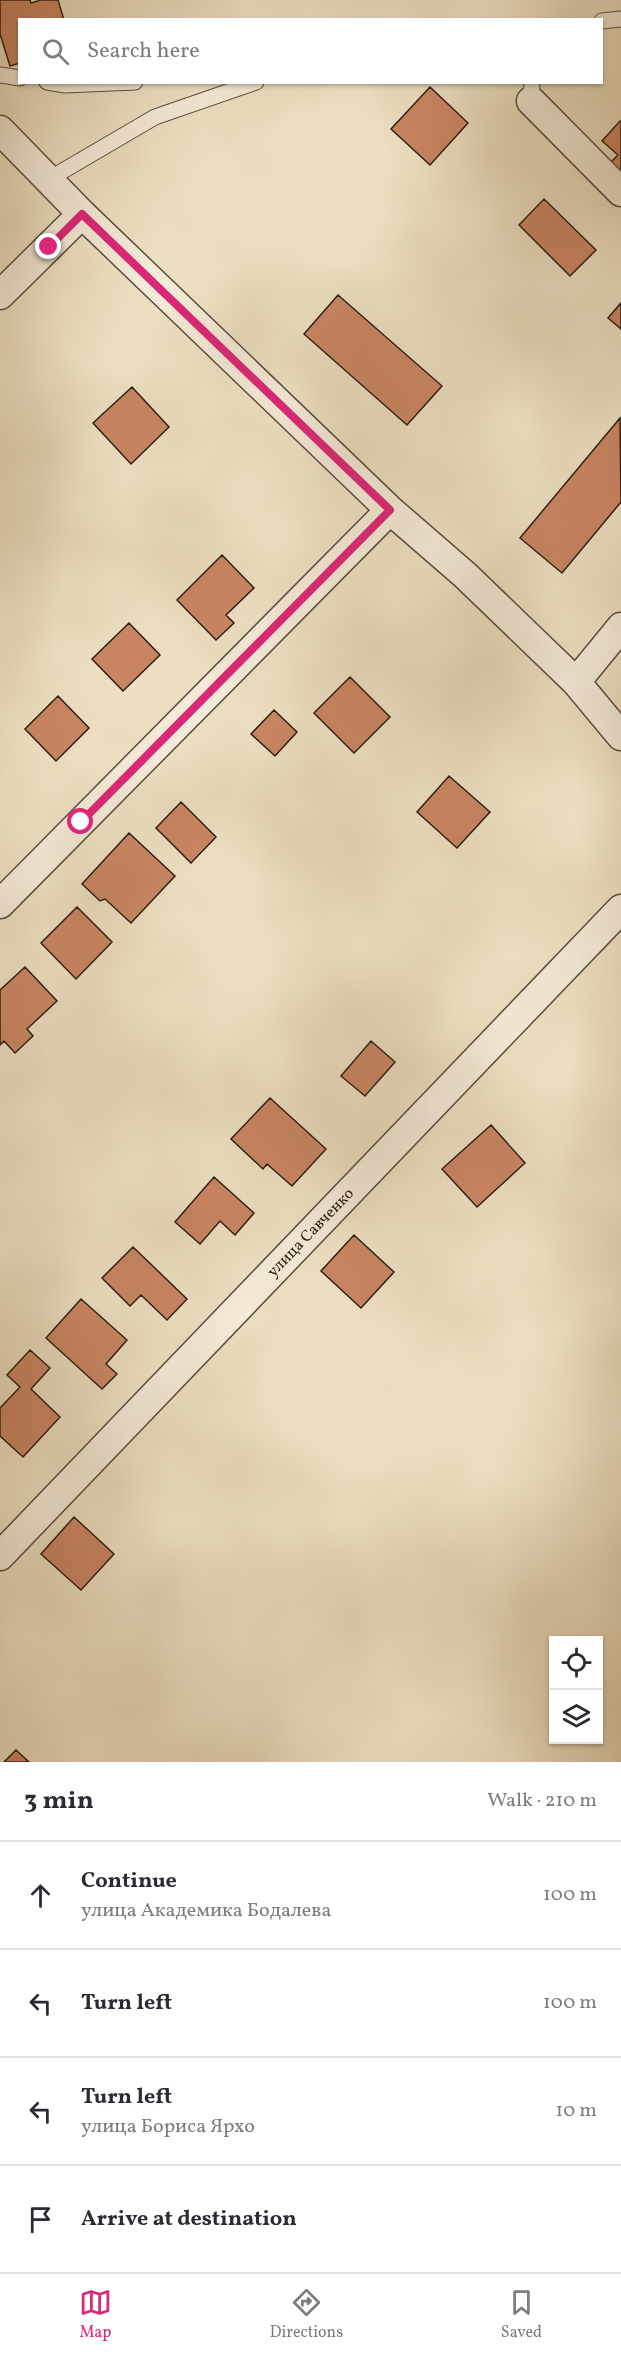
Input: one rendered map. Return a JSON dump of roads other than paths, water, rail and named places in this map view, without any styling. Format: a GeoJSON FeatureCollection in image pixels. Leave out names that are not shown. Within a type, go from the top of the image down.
{"type":"FeatureCollection","features":[{"type":"Feature","properties":{"kind":"street"},"geometry":{"type":"LineString","coordinates":[[532,92],[621,192]]}},
{"type":"Feature","properties":{"kind":"street"},"geometry":{"type":"LineString","coordinates":[[0,130],[82,214],[390,510],[465,575],[576,682],[621,736]]}},
{"type":"Feature","properties":{"kind":"street"},"geometry":{"type":"LineString","coordinates":[[0,295],[82,214]]}},
{"type":"Feature","properties":{"kind":"street"},"geometry":{"type":"LineString","coordinates":[[0,904],[390,510]]}},
{"type":"Feature","properties":{"kind":"street"},"geometry":{"type":"LineString","coordinates":[[576,682],[621,627]]}},
{"type":"Feature","properties":{"kind":"street","name":"улица Савченко"},"geometry":{"type":"LineString","coordinates":[[0,1556],[621,909]]}},
{"type":"Feature","properties":{"kind":"lane"},"geometry":{"type":"LineString","coordinates":[[603,21],[621,19]]}},
{"type":"Feature","properties":{"kind":"lane"},"geometry":{"type":"LineString","coordinates":[[0,75],[18,78]]}},
{"type":"Feature","properties":{"kind":"lane"},"geometry":{"type":"LineString","coordinates":[[56,84],[65,86],[100,84]]}},
{"type":"Feature","properties":{"kind":"lane"},"geometry":{"type":"LineString","coordinates":[[49,179],[155,117],[250,84]]}}]}
